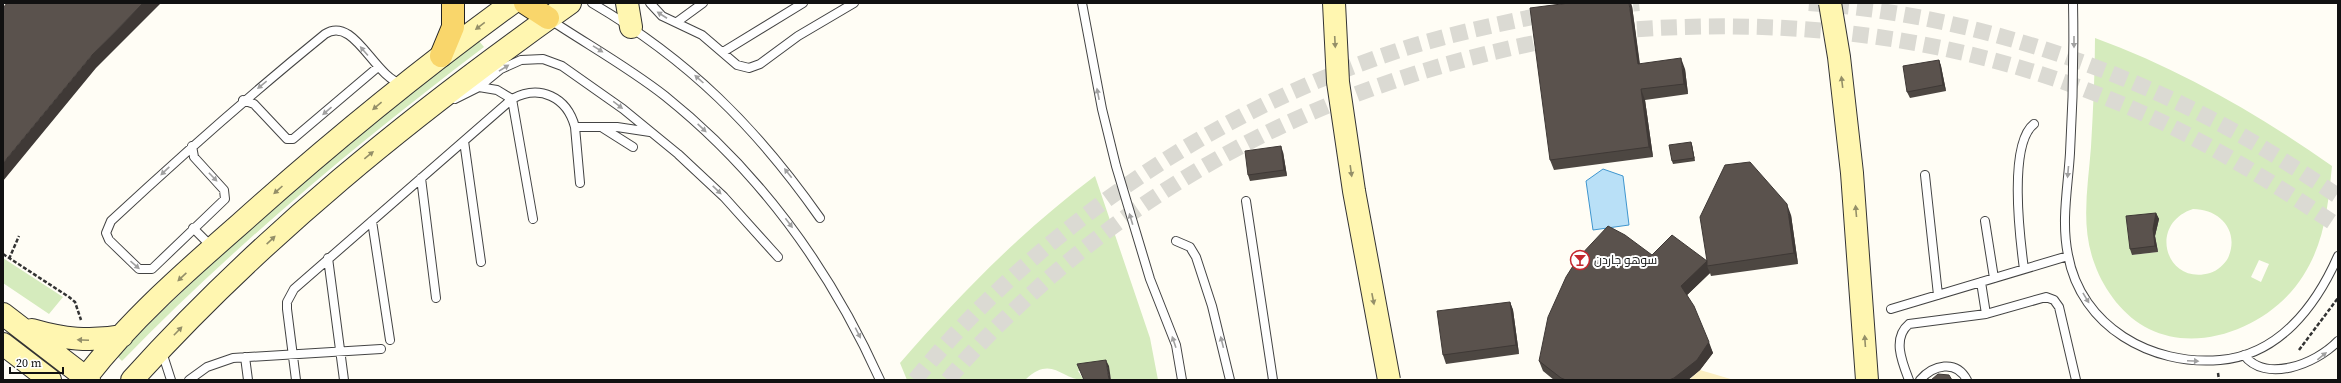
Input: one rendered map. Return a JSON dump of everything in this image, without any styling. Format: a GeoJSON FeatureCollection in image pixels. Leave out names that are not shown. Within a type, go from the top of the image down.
{"type":"FeatureCollection","features":[{"type":"Feature","properties":{"kind":"main road"},"geometry":{"type":"LineString","coordinates":[[441,56],[453,27],[453,3]]}},
{"type":"Feature","properties":{"kind":"main road"},"geometry":{"type":"LineString","coordinates":[[525,3],[548,18]]}},
{"type":"Feature","properties":{"kind":"street"},"geometry":{"type":"LineString","coordinates":[[3,314],[22,327],[86,379],[122,336],[212,248],[301,170],[404,84],[512,3]]}},
{"type":"Feature","properties":{"kind":"street"},"geometry":{"type":"LineString","coordinates":[[137,376],[161,348],[214,294],[292,221],[343,176],[433,105],[570,3]]}},
{"type":"Feature","properties":{"kind":"street"},"geometry":{"type":"LineString","coordinates":[[627,3],[631,27]]}},
{"type":"Feature","properties":{"kind":"street"},"geometry":{"type":"LineString","coordinates":[[1334,3],[1338,82],[1354,192],[1389,380]]}},
{"type":"Feature","properties":{"kind":"street"},"geometry":{"type":"LineString","coordinates":[[1830,3],[1841,71],[1852,173],[1867,380]]}},
{"type":"Feature","properties":{"kind":"street"},"geometry":{"type":"LineString","coordinates":[[22,327],[71,340],[98,340],[122,336]]}},
{"type":"Feature","properties":{"kind":"street"},"geometry":{"type":"LineString","coordinates":[[11,350],[31,380]]}},
{"type":"Feature","properties":{"kind":"street"},"geometry":{"type":"LineString","coordinates":[[11,350],[50,380]]}},
{"type":"Feature","properties":{"kind":"lane"},"geometry":{"type":"LineString","coordinates":[[592,3],[631,27],[693,73],[749,126],[784,168],[820,218]]}},
{"type":"Feature","properties":{"kind":"lane"},"geometry":{"type":"LineString","coordinates":[[650,3],[662,16],[702,35],[737,65],[743,68],[755,67],[798,36],[854,3]]}},
{"type":"Feature","properties":{"kind":"lane"},"geometry":{"type":"LineString","coordinates":[[677,22],[703,3]]}},
{"type":"Feature","properties":{"kind":"lane"},"geometry":{"type":"LineString","coordinates":[[723,52],[803,3]]}},
{"type":"Feature","properties":{"kind":"lane"},"geometry":{"type":"LineString","coordinates":[[1082,3],[1102,109],[1116,166],[1150,278],[1176,345],[1182,380]]}},
{"type":"Feature","properties":{"kind":"lane"},"geometry":{"type":"LineString","coordinates":[[2073,3],[2073,100],[2064,225],[2068,256],[2079,287],[2089,304],[2106,323],[2132,343],[2156,353],[2187,361],[2226,359],[2244,354],[2279,337],[2303,316],[2318,296],[2338,256]]}},
{"type":"Feature","properties":{"kind":"lane"},"geometry":{"type":"LineString","coordinates":[[548,18],[599,50],[665,96],[725,149],[752,178],[786,219],[824,274],[851,320],[880,380]]}},
{"type":"Feature","properties":{"kind":"lane"},"geometry":{"type":"LineString","coordinates":[[192,146],[194,157],[226,193],[222,202],[148,270],[135,267],[109,240],[106,233],[111,221],[192,146],[243,100],[330,30],[342,30],[348,33],[390,79],[404,84]]}},
{"type":"Feature","properties":{"kind":"lane"},"geometry":{"type":"LineString","coordinates":[[433,105],[457,98],[479,87],[510,64],[532,58],[548,60],[562,66],[591,86],[678,154],[724,197],[778,257]]}},
{"type":"Feature","properties":{"kind":"lane"},"geometry":{"type":"LineString","coordinates":[[243,100],[254,104],[287,139],[293,139],[378,67]]}},
{"type":"Feature","properties":{"kind":"lane"},"geometry":{"type":"LineString","coordinates":[[479,87],[497,90],[512,99],[533,218]]}},
{"type":"Feature","properties":{"kind":"lane"},"geometry":{"type":"LineString","coordinates":[[296,380],[287,302],[298,284],[512,99],[519,95],[535,92],[551,95],[567,108],[575,127],[580,183]]}},
{"type":"Feature","properties":{"kind":"lane"},"geometry":{"type":"LineString","coordinates":[[2024,269],[2018,218],[2019,167],[2023,137],[2034,124]]}},
{"type":"Feature","properties":{"kind":"lane"},"geometry":{"type":"LineString","coordinates":[[575,127],[600,127],[650,132]]}},
{"type":"Feature","properties":{"kind":"lane"},"geometry":{"type":"LineString","coordinates":[[600,127],[617,136],[632,147]]}},
{"type":"Feature","properties":{"kind":"lane"},"geometry":{"type":"LineString","coordinates":[[464,141],[481,262]]}},
{"type":"Feature","properties":{"kind":"lane"},"geometry":{"type":"LineString","coordinates":[[1926,175],[1938,295]]}},
{"type":"Feature","properties":{"kind":"lane"},"geometry":{"type":"LineString","coordinates":[[421,178],[436,298]]}},
{"type":"Feature","properties":{"kind":"lane"},"geometry":{"type":"LineString","coordinates":[[1246,201],[1273,380]]}},
{"type":"Feature","properties":{"kind":"lane"},"geometry":{"type":"LineString","coordinates":[[372,221],[390,340]]}},
{"type":"Feature","properties":{"kind":"lane"},"geometry":{"type":"LineString","coordinates":[[1985,221],[1994,278]]}},
{"type":"Feature","properties":{"kind":"lane"},"geometry":{"type":"LineString","coordinates":[[193,228],[212,248]]}},
{"type":"Feature","properties":{"kind":"lane"},"geometry":{"type":"LineString","coordinates":[[1176,241],[1190,247],[1196,257],[1214,312],[1230,380]]}},
{"type":"Feature","properties":{"kind":"lane"},"geometry":{"type":"LineString","coordinates":[[1891,309],[2068,256]]}},
{"type":"Feature","properties":{"kind":"lane"},"geometry":{"type":"LineString","coordinates":[[328,258],[344,380]]}},
{"type":"Feature","properties":{"kind":"lane"},"geometry":{"type":"LineString","coordinates":[[1981,282],[1986,314]]}},
{"type":"Feature","properties":{"kind":"lane"},"geometry":{"type":"LineString","coordinates":[[1909,380],[1899,344],[1899,338],[1904,328],[1914,322],[1986,314],[2041,297],[2054,300],[2059,307],[2076,380]]}},
{"type":"Feature","properties":{"kind":"lane"},"geometry":{"type":"LineString","coordinates":[[2294,376],[2338,341]]}},
{"type":"Feature","properties":{"kind":"lane"},"geometry":{"type":"LineString","coordinates":[[161,348],[171,380]]}},
{"type":"Feature","properties":{"kind":"lane"},"geometry":{"type":"LineString","coordinates":[[189,380],[215,362],[245,357],[382,349]]}},
{"type":"Feature","properties":{"kind":"lane"},"geometry":{"type":"LineString","coordinates":[[2244,354],[2256,371],[2268,377]]}},
{"type":"Feature","properties":{"kind":"lane"},"geometry":{"type":"LineString","coordinates":[[245,357],[248,380]]}},
{"type":"Feature","properties":{"kind":"lane"},"geometry":{"type":"LineString","coordinates":[[1920,380],[1930,370],[1937,366],[1952,367],[1959,371],[1967,380]]}},
{"type":"Feature","properties":{"kind":"path"},"geometry":{"type":"LineString","coordinates":[[10,259],[19,236]]}},
{"type":"Feature","properties":{"kind":"path"},"geometry":{"type":"LineString","coordinates":[[3,254],[69,297],[80,313],[83,327]]}},
{"type":"Feature","properties":{"kind":"path"},"geometry":{"type":"LineString","coordinates":[[2296,354],[2338,298]]}},
{"type":"Feature","properties":{"kind":"green space"},"geometry":{"type":"Polygon","coordinates":[[[2095,38],[2127,50],[2188,78],[2218,94],[2276,128],[2332,166],[2327,209],[2321,237],[2310,263],[2303,276],[2290,293],[2274,308],[2255,321],[2235,330],[2213,336],[2191,338],[2170,336],[2149,329],[2140,324],[2123,310],[2109,293],[2099,274],[2090,251],[2086,222],[2091,147],[2095,38]],[[2193,209],[2179,217],[2170,227],[2167,239],[2168,252],[2173,262],[2182,271],[2195,275],[2210,273],[2225,263],[2231,248],[2231,239],[2225,223],[2219,217],[2203,210],[2193,209]],[[2159,219],[2129,223],[2132,255],[2158,252],[2155,236],[2159,219]],[[2259,260],[2251,277],[2261,282],[2269,264],[2259,260]]]}},
{"type":"Feature","properties":{"kind":"green space"},"geometry":{"type":"Polygon","coordinates":[[[479,41],[484,47],[389,121],[297,197],[164,318],[122,361],[117,356],[160,313],[292,192],[384,115],[479,41]]]}},
{"type":"Feature","properties":{"kind":"green space"},"geometry":{"type":"Polygon","coordinates":[[[1095,176],[1150,338],[1158,380],[1111,380],[1108,366],[1078,371],[1084,380],[1076,379],[1056,370],[1042,369],[1025,380],[907,380],[900,363],[946,312],[1017,241],[1095,176]]]}},
{"type":"Feature","properties":{"kind":"green space"},"geometry":{"type":"Polygon","coordinates":[[[3,258],[63,297],[49,314],[3,283],[3,258]]]}},
{"type":"Feature","properties":{"kind":"sand"},"geometry":{"type":"Polygon","coordinates":[[[1700,370],[1734,380],[1689,380],[1700,370]]]}},
{"type":"Feature","properties":{"kind":"water"},"geometry":{"type":"Polygon","coordinates":[[[1603,169],[1623,176],[1629,225],[1593,230],[1586,181],[1603,169]]]}},
{"type":"Feature","properties":{"kind":"building"},"geometry":{"type":"Polygon","coordinates":[[[7,3],[143,3],[92,55],[3,163],[3,8],[7,3]]]}},
{"type":"Feature","properties":{"kind":"building"},"geometry":{"type":"Polygon","coordinates":[[[1569,3],[1629,3],[1638,64],[1681,58],[1684,84],[1641,89],[1649,147],[1550,160],[1530,8],[1569,3]]]}},
{"type":"Feature","properties":{"kind":"building"},"geometry":{"type":"Polygon","coordinates":[[[1939,60],[1943,85],[1907,92],[1903,66],[1939,60]]]}},
{"type":"Feature","properties":{"kind":"building"},"geometry":{"type":"Polygon","coordinates":[[[1691,142],[1694,158],[1672,161],[1669,145],[1691,142]]]}},
{"type":"Feature","properties":{"kind":"building"},"geometry":{"type":"Polygon","coordinates":[[[1281,146],[1284,170],[1248,175],[1245,151],[1281,146]]]}},
{"type":"Feature","properties":{"kind":"building"},"geometry":{"type":"Polygon","coordinates":[[[1750,162],[1787,204],[1794,253],[1707,266],[1700,217],[1725,165],[1750,162]]]}},
{"type":"Feature","properties":{"kind":"building"},"geometry":{"type":"Polygon","coordinates":[[[2156,213],[2153,229],[2155,246],[2130,249],[2126,216],[2156,213]]]}},
{"type":"Feature","properties":{"kind":"building"},"geometry":{"type":"Polygon","coordinates":[[[1608,226],[1625,235],[1652,255],[1672,235],[1707,261],[1681,286],[1694,306],[1709,342],[1697,360],[1674,378],[1669,380],[1566,380],[1561,378],[1539,361],[1548,317],[1566,277],[1578,258],[1608,226]]]}},
{"type":"Feature","properties":{"kind":"building"},"geometry":{"type":"Polygon","coordinates":[[[1510,302],[1516,345],[1443,355],[1437,311],[1510,302]]]}},
{"type":"Feature","properties":{"kind":"building"},"geometry":{"type":"Polygon","coordinates":[[[1106,360],[1109,380],[1084,380],[1077,364],[1106,360]]]}},
{"type":"Feature","properties":{"kind":"building"},"geometry":{"type":"Polygon","coordinates":[[[1938,374],[1949,375],[1952,380],[1931,380],[1938,374]]]}},
{"type":"Feature","properties":{"kind":"tunnel"},"geometry":{"type":"LineString","coordinates":[[1609,6],[1639,3]]}},
{"type":"Feature","properties":{"kind":"tunnel"},"geometry":{"type":"LineString","coordinates":[[1809,3],[1863,8],[1969,28],[2021,42],[2072,59],[2171,99],[2219,123],[2279,158],[2338,196]]}},
{"type":"Feature","properties":{"kind":"tunnel"},"geometry":{"type":"LineString","coordinates":[[915,380],[965,324],[1018,271],[1076,223],[1136,179],[1200,139],[1267,104],[1335,73],[1406,48],[1460,33],[1552,13]]}},
{"type":"Feature","properties":{"kind":"tunnel"},"geometry":{"type":"LineString","coordinates":[[1613,31],[1685,27],[1755,27],[1825,31],[1894,39],[1962,53],[2029,71],[2096,94],[2162,122],[2252,171],[2338,226]]}},
{"type":"Feature","properties":{"kind":"tunnel"},"geometry":{"type":"LineString","coordinates":[[948,380],[981,343],[1016,308],[1096,239],[1155,197],[1217,159],[1280,126],[1346,98],[1414,74],[1483,55],[1555,39]]}},
{"type":"Feature","properties":{"kind":"place","name":"سوهو جاردن"},"geometry":{"type":"Point","coordinates":[1580,260]}}]}
